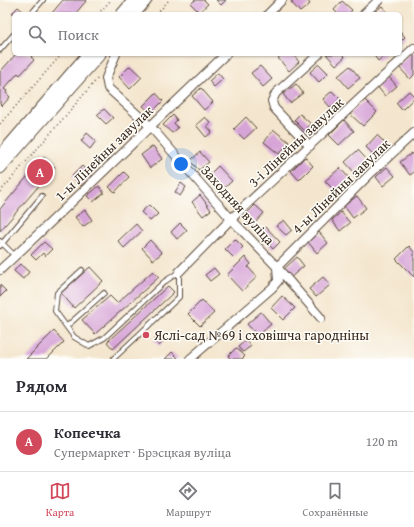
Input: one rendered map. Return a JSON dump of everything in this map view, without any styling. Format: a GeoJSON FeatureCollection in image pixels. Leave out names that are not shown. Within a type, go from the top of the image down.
{"type":"FeatureCollection","features":[{"type":"Feature","properties":{"kind":"main road"},"geometry":{"type":"LineString","coordinates":[[124,12],[134,0]]}},
{"type":"Feature","properties":{"kind":"main road"},"geometry":{"type":"LineString","coordinates":[[136,12],[146,0]]}},
{"type":"Feature","properties":{"kind":"main road"},"geometry":{"type":"LineString","coordinates":[[0,156],[86,56]]}},
{"type":"Feature","properties":{"kind":"main road"},"geometry":{"type":"LineString","coordinates":[[0,168],[98,56]]}},
{"type":"Feature","properties":{"kind":"street"},"geometry":{"type":"LineString","coordinates":[[270,12],[282,0]]}},
{"type":"Feature","properties":{"kind":"street"},"geometry":{"type":"LineString","coordinates":[[366,12],[379,0]]}},
{"type":"Feature","properties":{"kind":"street","name":"3-і Лінейны завулак"},"geometry":{"type":"LineString","coordinates":[[179,272],[231,219],[414,48]]}},
{"type":"Feature","properties":{"kind":"street","name":"Заходняя вуліца"},"geometry":{"type":"LineString","coordinates":[[115,56],[106,78],[108,88],[150,126],[231,219],[278,267],[321,318]]}},
{"type":"Feature","properties":{"kind":"street","name":"1-ы Лінейны завулак"},"geometry":{"type":"LineString","coordinates":[[0,270],[224,56]]}},
{"type":"Feature","properties":{"kind":"street"},"geometry":{"type":"LineString","coordinates":[[310,146],[274,108],[272,101],[276,93],[317,56]]}},
{"type":"Feature","properties":{"kind":"street","name":"4-ы Лінейны завулак"},"geometry":{"type":"LineString","coordinates":[[278,267],[372,172],[414,133]]}},
{"type":"Feature","properties":{"kind":"street"},"geometry":{"type":"LineString","coordinates":[[190,359],[272,288],[278,281],[278,267]]}},
{"type":"Feature","properties":{"kind":"lane"},"geometry":{"type":"LineString","coordinates":[[33,12],[43,0]]}},
{"type":"Feature","properties":{"kind":"lane"},"geometry":{"type":"LineString","coordinates":[[0,50],[12,36]]}},
{"type":"Feature","properties":{"kind":"lane"},"geometry":{"type":"LineString","coordinates":[[16,256],[1,244],[42,196]]}},
{"type":"Feature","properties":{"kind":"lane"},"geometry":{"type":"LineString","coordinates":[[82,270],[57,293],[56,311],[74,337],[88,346],[104,338],[164,282],[179,272]]}},
{"type":"Feature","properties":{"kind":"lane"},"geometry":{"type":"LineString","coordinates":[[113,359],[179,297],[179,272]]}},
{"type":"Feature","properties":{"kind":"lane"},"geometry":{"type":"LineString","coordinates":[[67,326],[104,293]]}},
{"type":"Feature","properties":{"kind":"lane"},"geometry":{"type":"LineString","coordinates":[[117,355],[121,359]]}},
{"type":"Feature","properties":{"kind":"path"},"geometry":{"type":"LineString","coordinates":[[100,12],[111,0]]}},
{"type":"Feature","properties":{"kind":"path"},"geometry":{"type":"LineString","coordinates":[[159,12],[168,0]]}},
{"type":"Feature","properties":{"kind":"path"},"geometry":{"type":"LineString","coordinates":[[0,124],[60,56]]}},
{"type":"Feature","properties":{"kind":"path"},"geometry":{"type":"LineString","coordinates":[[0,192],[102,73]]}},
{"type":"Feature","properties":{"kind":"building"},"geometry":{"type":"Polygon","coordinates":[[[63,0],[86,1],[77,12],[53,12],[63,0]]]}},
{"type":"Feature","properties":{"kind":"building"},"geometry":{"type":"Polygon","coordinates":[[[195,0],[204,0],[208,4],[199,12],[191,4],[195,0]]]}},
{"type":"Feature","properties":{"kind":"building"},"geometry":{"type":"Polygon","coordinates":[[[216,0],[226,0],[221,5],[216,0]]]}},
{"type":"Feature","properties":{"kind":"building"},"geometry":{"type":"Polygon","coordinates":[[[294,0],[307,0],[310,4],[300,12],[291,2],[294,0]]]}},
{"type":"Feature","properties":{"kind":"building"},"geometry":{"type":"Polygon","coordinates":[[[342,1],[352,10],[350,12],[336,12],[334,10],[342,1]]]}},
{"type":"Feature","properties":{"kind":"building"},"geometry":{"type":"Polygon","coordinates":[[[382,6],[387,12],[374,12],[382,6]]]}},
{"type":"Feature","properties":{"kind":"building"},"geometry":{"type":"Polygon","coordinates":[[[18,7],[24,12],[13,12],[18,7]]]}},
{"type":"Feature","properties":{"kind":"building"},"geometry":{"type":"Polygon","coordinates":[[[412,52],[414,54],[414,75],[410,79],[398,66],[412,52]]]}},
{"type":"Feature","properties":{"kind":"building"},"geometry":{"type":"Polygon","coordinates":[[[14,56],[32,56],[31,57],[34,60],[20,75],[18,73],[4,89],[10,97],[2,106],[0,104],[0,72],[14,56]]]}},
{"type":"Feature","properties":{"kind":"building"},"geometry":{"type":"Polygon","coordinates":[[[280,56],[294,56],[299,62],[289,71],[278,58],[280,56]]]}},
{"type":"Feature","properties":{"kind":"building"},"geometry":{"type":"Polygon","coordinates":[[[328,56],[345,57],[336,65],[328,56]]]}},
{"type":"Feature","properties":{"kind":"building"},"geometry":{"type":"Polygon","coordinates":[[[374,56],[384,56],[378,61],[374,56]]]}},
{"type":"Feature","properties":{"kind":"building"},"geometry":{"type":"Polygon","coordinates":[[[319,64],[328,73],[319,82],[310,72],[319,64]]]}},
{"type":"Feature","properties":{"kind":"building"},"geometry":{"type":"Polygon","coordinates":[[[130,66],[142,77],[130,89],[119,77],[130,66]]]}},
{"type":"Feature","properties":{"kind":"building"},"geometry":{"type":"Polygon","coordinates":[[[260,66],[272,79],[263,87],[251,73],[260,66]]]}},
{"type":"Feature","properties":{"kind":"building"},"geometry":{"type":"Polygon","coordinates":[[[350,66],[360,78],[348,88],[338,76],[350,66]]]}},
{"type":"Feature","properties":{"kind":"building"},"geometry":{"type":"Polygon","coordinates":[[[218,73],[223,79],[214,87],[209,81],[218,73]]]}},
{"type":"Feature","properties":{"kind":"building"},"geometry":{"type":"Polygon","coordinates":[[[388,76],[397,86],[385,96],[376,85],[388,76]]]}},
{"type":"Feature","properties":{"kind":"building"},"geometry":{"type":"Polygon","coordinates":[[[296,84],[303,93],[290,103],[283,94],[296,84]]]}},
{"type":"Feature","properties":{"kind":"building"},"geometry":{"type":"Polygon","coordinates":[[[201,88],[213,102],[204,110],[192,96],[201,88]]]}},
{"type":"Feature","properties":{"kind":"building"},"geometry":{"type":"Polygon","coordinates":[[[332,91],[340,99],[331,108],[323,99],[332,91]]]}},
{"type":"Feature","properties":{"kind":"building"},"geometry":{"type":"Polygon","coordinates":[[[409,91],[414,98],[402,110],[396,103],[409,91]]]}},
{"type":"Feature","properties":{"kind":"building"},"geometry":{"type":"Polygon","coordinates":[[[156,93],[163,101],[151,113],[143,106],[156,93]]]}},
{"type":"Feature","properties":{"kind":"building"},"geometry":{"type":"Polygon","coordinates":[[[365,100],[377,112],[363,126],[350,114],[365,100]]]}},
{"type":"Feature","properties":{"kind":"building"},"geometry":{"type":"Polygon","coordinates":[[[104,109],[113,118],[106,124],[97,115],[104,109]]]}},
{"type":"Feature","properties":{"kind":"building"},"geometry":{"type":"Polygon","coordinates":[[[300,114],[311,124],[305,131],[294,120],[300,114]]]}},
{"type":"Feature","properties":{"kind":"building"},"geometry":{"type":"Polygon","coordinates":[[[173,115],[177,120],[174,123],[178,128],[172,133],[163,125],[173,115]]]}},
{"type":"Feature","properties":{"kind":"building"},"geometry":{"type":"Polygon","coordinates":[[[205,117],[211,123],[207,126],[212,132],[206,137],[196,125],[205,117]]]}},
{"type":"Feature","properties":{"kind":"building"},"geometry":{"type":"Polygon","coordinates":[[[246,117],[256,128],[244,139],[234,129],[246,117]]]}},
{"type":"Feature","properties":{"kind":"building"},"geometry":{"type":"Polygon","coordinates":[[[344,120],[354,131],[339,145],[329,135],[344,120]]]}},
{"type":"Feature","properties":{"kind":"building"},"geometry":{"type":"Polygon","coordinates":[[[274,130],[289,142],[279,154],[264,142],[274,130]]]}},
{"type":"Feature","properties":{"kind":"building"},"geometry":{"type":"Polygon","coordinates":[[[87,133],[96,141],[90,149],[81,141],[87,133]]]}},
{"type":"Feature","properties":{"kind":"building"},"geometry":{"type":"Polygon","coordinates":[[[377,135],[387,145],[376,157],[366,147],[377,135]]]}},
{"type":"Feature","properties":{"kind":"building"},"geometry":{"type":"Polygon","coordinates":[[[153,146],[162,159],[150,168],[141,155],[153,146]]]}},
{"type":"Feature","properties":{"kind":"building"},"geometry":{"type":"Polygon","coordinates":[[[358,150],[367,160],[354,172],[345,162],[358,150]]]}},
{"type":"Feature","properties":{"kind":"building"},"geometry":{"type":"Polygon","coordinates":[[[200,152],[209,162],[199,170],[190,161],[200,152]]]}},
{"type":"Feature","properties":{"kind":"building"},"geometry":{"type":"Polygon","coordinates":[[[412,153],[414,156],[414,172],[410,175],[400,162],[412,153]]]}},
{"type":"Feature","properties":{"kind":"building"},"geometry":{"type":"Polygon","coordinates":[[[44,157],[55,167],[0,231],[0,209],[44,157]]]}},
{"type":"Feature","properties":{"kind":"building"},"geometry":{"type":"Polygon","coordinates":[[[305,157],[313,166],[299,180],[291,171],[305,157]]]}},
{"type":"Feature","properties":{"kind":"building"},"geometry":{"type":"Polygon","coordinates":[[[82,166],[92,176],[81,186],[72,176],[82,166]]]}},
{"type":"Feature","properties":{"kind":"building"},"geometry":{"type":"Polygon","coordinates":[[[218,166],[232,181],[220,192],[206,178],[218,166]]]}},
{"type":"Feature","properties":{"kind":"building"},"geometry":{"type":"Polygon","coordinates":[[[387,167],[395,176],[383,186],[376,177],[387,167]]]}},
{"type":"Feature","properties":{"kind":"building"},"geometry":{"type":"Polygon","coordinates":[[[340,168],[349,178],[335,191],[325,181],[340,168]]]}},
{"type":"Feature","properties":{"kind":"building"},"geometry":{"type":"Polygon","coordinates":[[[124,172],[129,177],[115,192],[109,187],[124,172]]]}},
{"type":"Feature","properties":{"kind":"building"},"geometry":{"type":"Polygon","coordinates":[[[181,183],[186,187],[180,196],[175,192],[181,183]]]}},
{"type":"Feature","properties":{"kind":"building"},"geometry":{"type":"Polygon","coordinates":[[[99,186],[104,193],[93,202],[87,196],[99,186]]]}},
{"type":"Feature","properties":{"kind":"building"},"geometry":{"type":"Polygon","coordinates":[[[200,195],[211,210],[203,216],[192,202],[200,195]]]}},
{"type":"Feature","properties":{"kind":"building"},"geometry":{"type":"Polygon","coordinates":[[[357,196],[366,208],[353,218],[344,206],[357,196]]]}},
{"type":"Feature","properties":{"kind":"building"},"geometry":{"type":"Polygon","coordinates":[[[149,205],[158,214],[150,221],[141,212],[149,205]]]}},
{"type":"Feature","properties":{"kind":"building"},"geometry":{"type":"Polygon","coordinates":[[[255,205],[264,213],[252,226],[243,217],[255,205]]]}},
{"type":"Feature","properties":{"kind":"building"},"geometry":{"type":"Polygon","coordinates":[[[85,210],[92,220],[83,227],[75,217],[85,210]]]}},
{"type":"Feature","properties":{"kind":"building"},"geometry":{"type":"Polygon","coordinates":[[[341,212],[350,223],[340,231],[332,220],[341,212]]]}},
{"type":"Feature","properties":{"kind":"building"},"geometry":{"type":"Polygon","coordinates":[[[284,220],[292,230],[286,235],[276,226],[284,220]]]}},
{"type":"Feature","properties":{"kind":"building"},"geometry":{"type":"Polygon","coordinates":[[[180,223],[187,230],[177,239],[171,232],[180,223]]]}},
{"type":"Feature","properties":{"kind":"building"},"geometry":{"type":"Polygon","coordinates":[[[136,224],[142,231],[124,248],[118,241],[136,224]]]}},
{"type":"Feature","properties":{"kind":"building"},"geometry":{"type":"Polygon","coordinates":[[[266,227],[280,242],[273,249],[259,234],[266,227]]]}},
{"type":"Feature","properties":{"kind":"building"},"geometry":{"type":"Polygon","coordinates":[[[319,232],[328,243],[317,253],[308,242],[319,232]]]}},
{"type":"Feature","properties":{"kind":"building"},"geometry":{"type":"Polygon","coordinates":[[[235,239],[243,247],[233,257],[225,249],[235,239]]]}},
{"type":"Feature","properties":{"kind":"building"},"geometry":{"type":"Polygon","coordinates":[[[150,240],[162,253],[153,260],[142,248],[150,240]]]}},
{"type":"Feature","properties":{"kind":"building"},"geometry":{"type":"Polygon","coordinates":[[[44,242],[52,249],[45,256],[43,253],[36,260],[31,255],[44,242]]]}},
{"type":"Feature","properties":{"kind":"building"},"geometry":{"type":"Polygon","coordinates":[[[409,246],[414,252],[414,277],[396,259],[409,246]]]}},
{"type":"Feature","properties":{"kind":"building"},"geometry":{"type":"Polygon","coordinates":[[[245,257],[251,264],[248,267],[257,277],[242,291],[227,275],[245,257]]]}},
{"type":"Feature","properties":{"kind":"building"},"geometry":{"type":"Polygon","coordinates":[[[297,257],[304,266],[290,278],[283,270],[297,257]]]}},
{"type":"Feature","properties":{"kind":"building"},"geometry":{"type":"Polygon","coordinates":[[[20,264],[29,272],[23,279],[14,271],[20,264]]]}},
{"type":"Feature","properties":{"kind":"building"},"geometry":{"type":"Polygon","coordinates":[[[90,267],[103,281],[74,308],[61,293],[90,267]]]}},
{"type":"Feature","properties":{"kind":"building"},"geometry":{"type":"Polygon","coordinates":[[[214,268],[219,274],[210,281],[205,275],[214,268]]]}},
{"type":"Feature","properties":{"kind":"building"},"geometry":{"type":"Polygon","coordinates":[[[153,271],[159,277],[95,334],[82,320],[110,296],[117,303],[153,271]]]}},
{"type":"Feature","properties":{"kind":"building"},"geometry":{"type":"Polygon","coordinates":[[[323,277],[330,285],[316,297],[309,289],[323,277]]]}},
{"type":"Feature","properties":{"kind":"building"},"geometry":{"type":"Polygon","coordinates":[[[0,285],[6,291],[0,297],[0,285]]]}},
{"type":"Feature","properties":{"kind":"building"},"geometry":{"type":"Polygon","coordinates":[[[168,286],[174,292],[113,349],[107,342],[168,286]]]}},
{"type":"Feature","properties":{"kind":"building"},"geometry":{"type":"Polygon","coordinates":[[[282,296],[295,308],[283,320],[271,308],[282,296]]]}},
{"type":"Feature","properties":{"kind":"building"},"geometry":{"type":"Polygon","coordinates":[[[202,300],[214,313],[200,326],[188,314],[202,300]]]}},
{"type":"Feature","properties":{"kind":"building"},"geometry":{"type":"Polygon","coordinates":[[[261,312],[271,324],[258,336],[247,324],[261,312]]]}},
{"type":"Feature","properties":{"kind":"building"},"geometry":{"type":"Polygon","coordinates":[[[54,331],[64,342],[47,359],[26,359],[54,331]]]}},
{"type":"Feature","properties":{"kind":"building"},"geometry":{"type":"Polygon","coordinates":[[[159,336],[164,341],[159,346],[154,340],[159,336]]]}},
{"type":"Feature","properties":{"kind":"building"},"geometry":{"type":"Polygon","coordinates":[[[246,340],[251,346],[243,352],[238,347],[246,340]]]}},
{"type":"Feature","properties":{"kind":"building"},"geometry":{"type":"Polygon","coordinates":[[[236,348],[245,356],[242,359],[231,359],[228,356],[236,348]]]}},
{"type":"Feature","properties":{"kind":"building"},"geometry":{"type":"Polygon","coordinates":[[[172,352],[178,358],[177,359],[165,359],[172,352]]]}},
{"type":"Feature","properties":{"kind":"place","name":"Копеечка"},"geometry":{"type":"Point","coordinates":[40,172]}},
{"type":"Feature","properties":{"kind":"place","name":"Яслі-сад №69 і сховішча гародніны"},"geometry":{"type":"Point","coordinates":[146,335]}}]}
